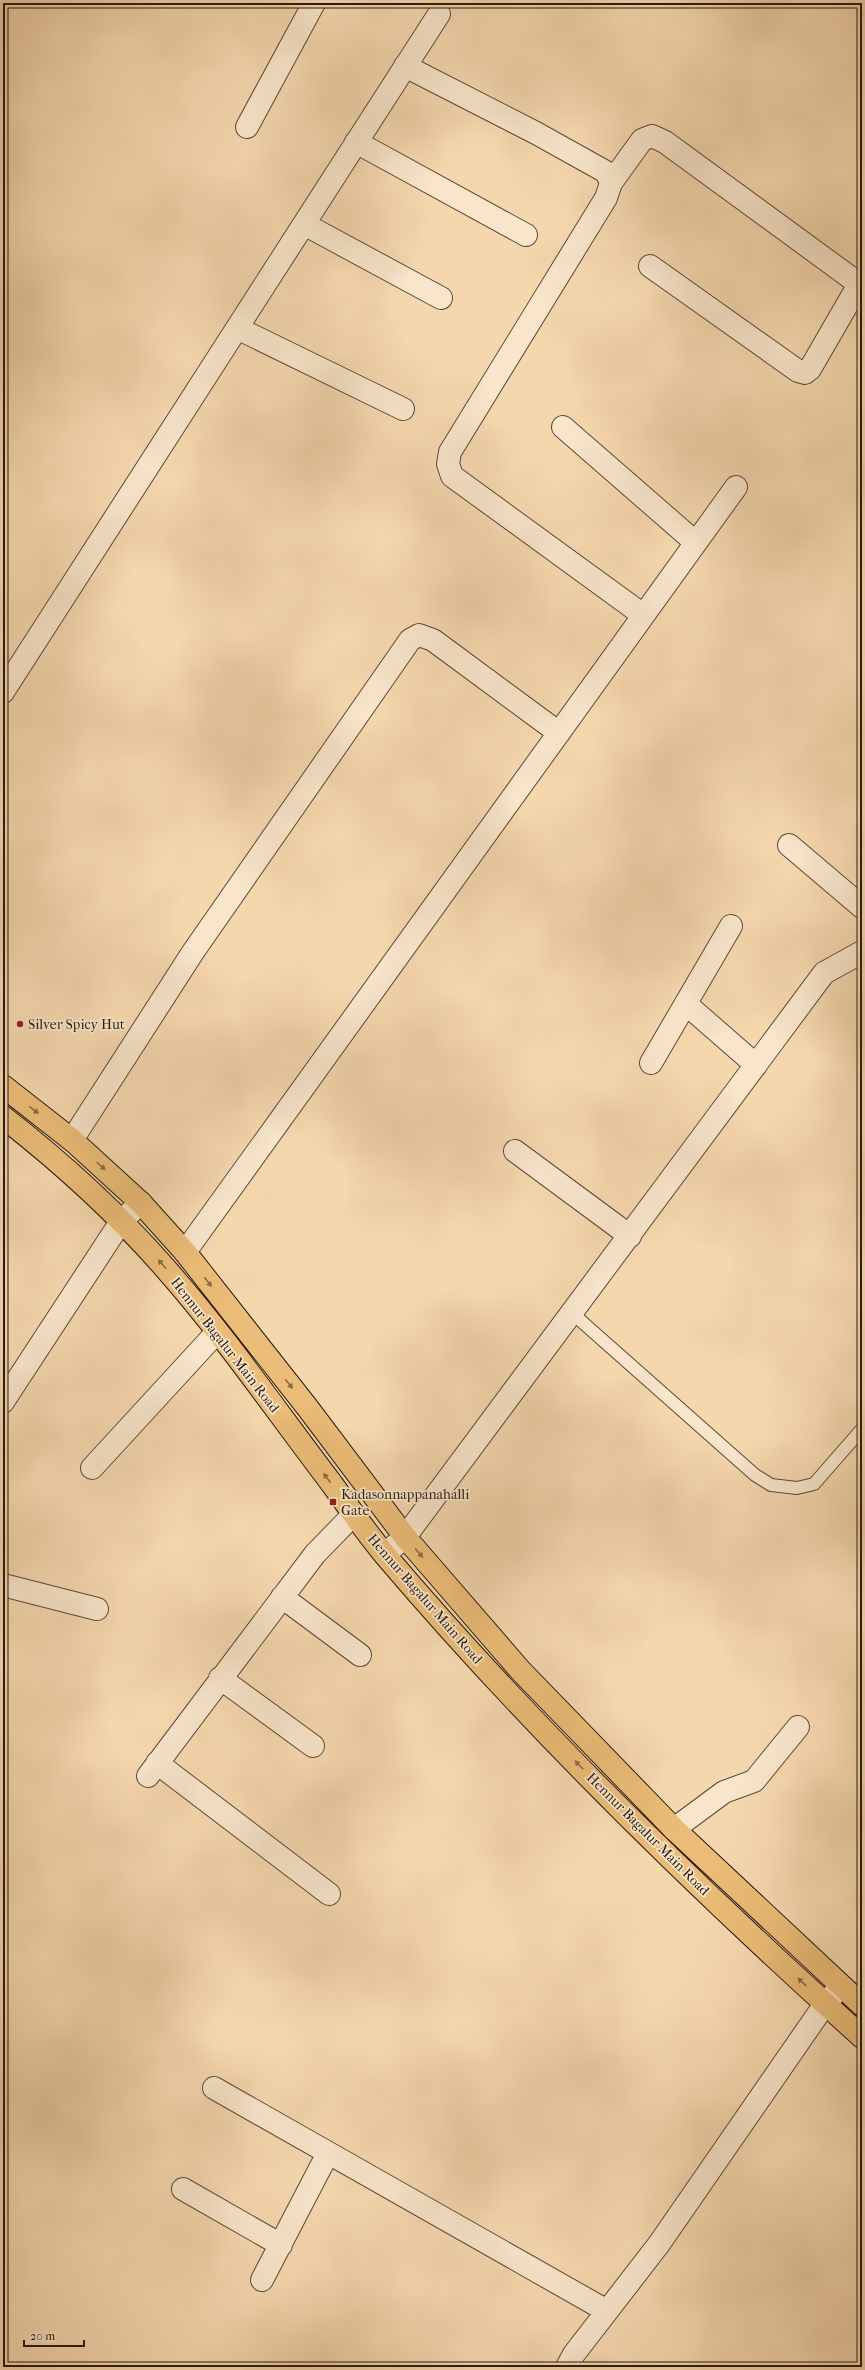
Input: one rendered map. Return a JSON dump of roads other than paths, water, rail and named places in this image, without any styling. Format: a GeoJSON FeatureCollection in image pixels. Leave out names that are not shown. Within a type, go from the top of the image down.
{"type":"FeatureCollection","features":[{"type":"Feature","properties":{"kind":"main road","name":"Hennur Bagalur Main Road"},"geometry":{"type":"LineString","coordinates":[[3,1086],[72,1140],[141,1203],[185,1252],[307,1407],[405,1537],[520,1670],[674,1829],[862,2005]]}},
{"type":"Feature","properties":{"kind":"main road","name":"Hennur Bagalur Main Road"},"geometry":{"type":"LineString","coordinates":[[3,1117],[51,1154],[122,1220],[167,1270],[217,1332],[353,1515],[385,1554],[494,1678],[656,1844],[825,2004],[862,2037]]}},
{"type":"Feature","properties":{"kind":"street"},"geometry":{"type":"LineString","coordinates":[[247,127],[314,3]]}},
{"type":"Feature","properties":{"kind":"street"},"geometry":{"type":"LineString","coordinates":[[3,692],[439,14]]}},
{"type":"Feature","properties":{"kind":"street"},"geometry":{"type":"LineString","coordinates":[[405,66],[536,133],[606,172],[611,183]]}},
{"type":"Feature","properties":{"kind":"street"},"geometry":{"type":"LineString","coordinates":[[643,615],[452,476],[448,464],[450,452],[606,198],[611,183],[642,140],[652,136],[665,142],[861,283],[810,369],[805,373],[798,371],[650,266]]}},
{"type":"Feature","properties":{"kind":"street"},"geometry":{"type":"LineString","coordinates":[[356,142],[526,235]]}},
{"type":"Feature","properties":{"kind":"street"},"geometry":{"type":"LineString","coordinates":[[304,224],[441,298]]}},
{"type":"Feature","properties":{"kind":"street"},"geometry":{"type":"LineString","coordinates":[[237,328],[402,409]]}},
{"type":"Feature","properties":{"kind":"street"},"geometry":{"type":"LineString","coordinates":[[563,427],[696,542]]}},
{"type":"Feature","properties":{"kind":"street"},"geometry":{"type":"LineString","coordinates":[[185,1252],[736,488]]}},
{"type":"Feature","properties":{"kind":"street"},"geometry":{"type":"LineString","coordinates":[[72,1140],[193,952],[410,640],[419,635],[433,640],[559,733]]}},
{"type":"Feature","properties":{"kind":"street"},"geometry":{"type":"LineString","coordinates":[[789,845],[862,907]]}},
{"type":"Feature","properties":{"kind":"street"},"geometry":{"type":"LineString","coordinates":[[651,1063],[731,926]]}},
{"type":"Feature","properties":{"kind":"street"},"geometry":{"type":"LineString","coordinates":[[385,1554],[405,1537],[824,974],[862,952]]}},
{"type":"Feature","properties":{"kind":"street"},"geometry":{"type":"LineString","coordinates":[[686,1004],[756,1065]]}},
{"type":"Feature","properties":{"kind":"street"},"geometry":{"type":"LineString","coordinates":[[515,1151],[630,1236]]}},
{"type":"Feature","properties":{"kind":"street"},"geometry":{"type":"LineString","coordinates":[[3,1402],[122,1220],[141,1203]]}},
{"type":"Feature","properties":{"kind":"street"},"geometry":{"type":"LineString","coordinates":[[92,1468],[217,1332]]}},
{"type":"Feature","properties":{"kind":"street"},"geometry":{"type":"LineString","coordinates":[[329,1894],[152,1770],[315,1554],[353,1515]]}},
{"type":"Feature","properties":{"kind":"street"},"geometry":{"type":"LineString","coordinates":[[3,1585],[97,1609]]}},
{"type":"Feature","properties":{"kind":"street"},"geometry":{"type":"LineString","coordinates":[[282,1597],[360,1655]]}},
{"type":"Feature","properties":{"kind":"street"},"geometry":{"type":"LineString","coordinates":[[220,1678],[313,1746]]}},
{"type":"Feature","properties":{"kind":"street"},"geometry":{"type":"LineString","coordinates":[[674,1829],[724,1792],[754,1781],[798,1727]]}},
{"type":"Feature","properties":{"kind":"street"},"geometry":{"type":"LineString","coordinates":[[567,2367],[574,2354],[659,2244],[825,2004],[841,1986]]}},
{"type":"Feature","properties":{"kind":"street"},"geometry":{"type":"LineString","coordinates":[[214,2088],[607,2311]]}},
{"type":"Feature","properties":{"kind":"street"},"geometry":{"type":"LineString","coordinates":[[262,2280],[328,2153]]}},
{"type":"Feature","properties":{"kind":"street"},"geometry":{"type":"LineString","coordinates":[[183,2189],[281,2245]]}},
{"type":"Feature","properties":{"kind":"lane"},"geometry":{"type":"LineString","coordinates":[[572,1313],[755,1475],[771,1485],[797,1488],[814,1484],[862,1429]]}},
{"type":"Feature","properties":{"kind":"place","name":"Silver Spicy Hut"},"geometry":{"type":"Point","coordinates":[20,1024]}},
{"type":"Feature","properties":{"kind":"place","name":"Kadasonnappanahalli Gate"},"geometry":{"type":"Point","coordinates":[333,1502]}}]}
